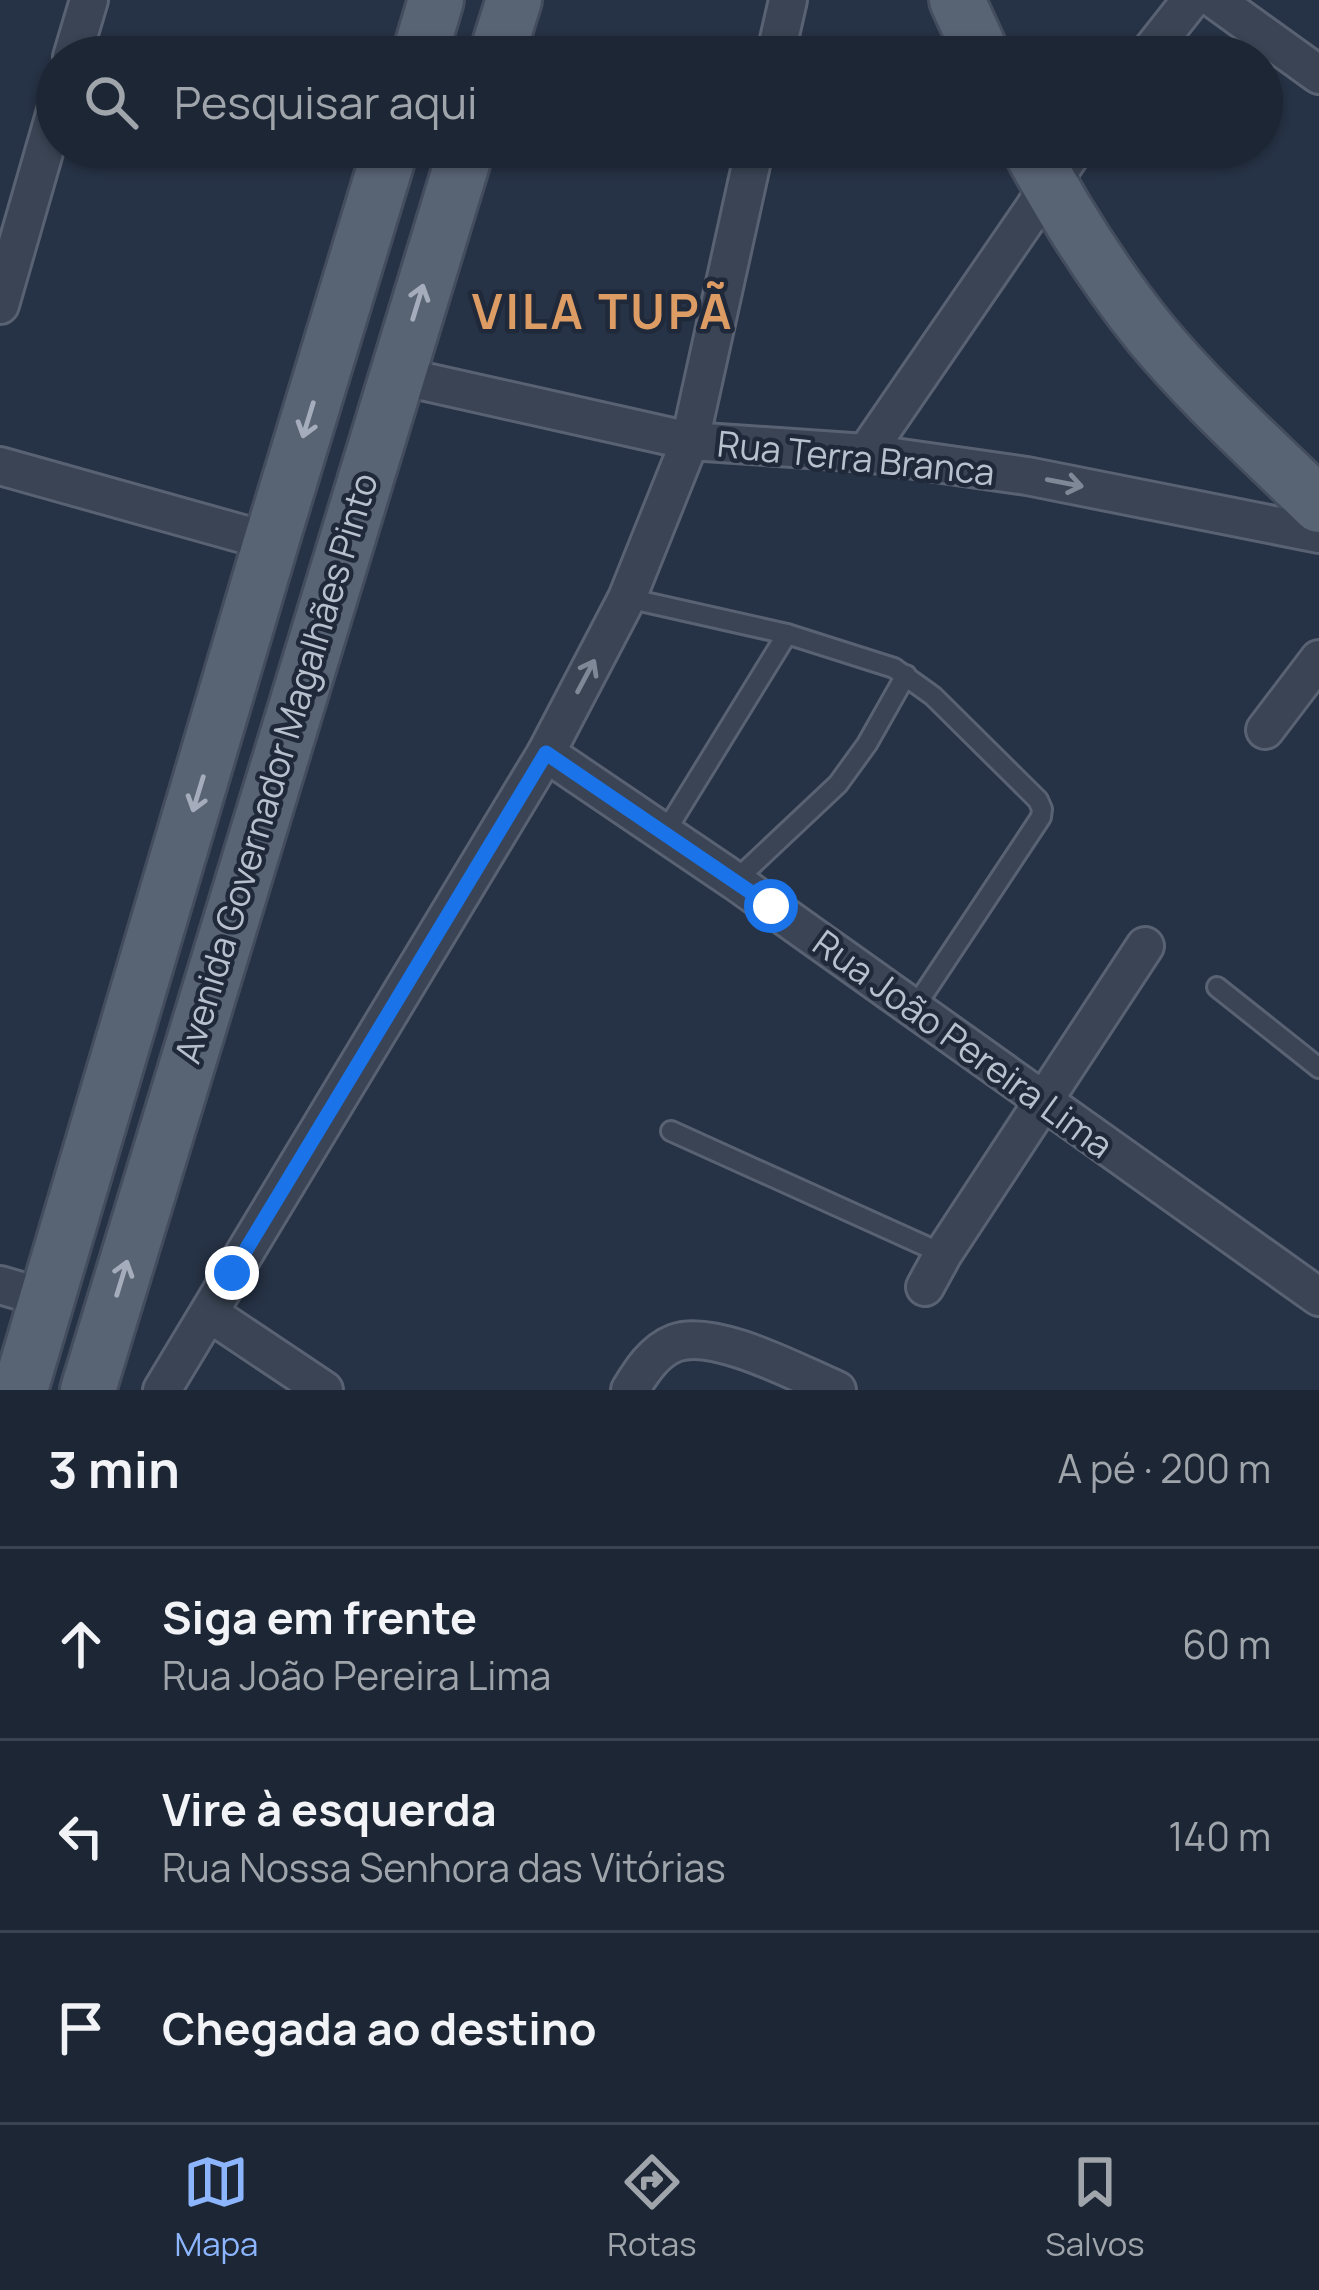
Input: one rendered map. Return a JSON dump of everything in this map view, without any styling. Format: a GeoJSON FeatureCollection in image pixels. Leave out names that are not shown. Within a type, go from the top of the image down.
{"type":"FeatureCollection","features":[{"type":"Feature","properties":{"kind":"main road"},"geometry":{"type":"LineString","coordinates":[[425,36],[436,0]]}},
{"type":"Feature","properties":{"kind":"main road"},"geometry":{"type":"LineString","coordinates":[[503,36],[514,0]]}},
{"type":"Feature","properties":{"kind":"main road"},"geometry":{"type":"LineString","coordinates":[[957,0],[973,36]]}},
{"type":"Feature","properties":{"kind":"main road","name":"Avenida Governador Magalhães Pinto"},"geometry":{"type":"LineString","coordinates":[[20,1390],[24,1292],[271,542],[386,168]]}},
{"type":"Feature","properties":{"kind":"main road","name":"Avenida Governador Magalhães Pinto"},"geometry":{"type":"LineString","coordinates":[[88,1390],[460,168]]}},
{"type":"Feature","properties":{"kind":"main road"},"geometry":{"type":"LineString","coordinates":[[1055,168],[1099,263],[1150,332],[1319,505]]}},
{"type":"Feature","properties":{"kind":"street"},"geometry":{"type":"LineString","coordinates":[[78,36],[89,0]]}},
{"type":"Feature","properties":{"kind":"street"},"geometry":{"type":"LineString","coordinates":[[780,36],[788,0]]}},
{"type":"Feature","properties":{"kind":"street"},"geometry":{"type":"LineString","coordinates":[[1163,36],[1191,0]]}},
{"type":"Feature","properties":{"kind":"street"},"geometry":{"type":"LineString","coordinates":[[1215,0],[1265,36]]}},
{"type":"Feature","properties":{"kind":"street"},"geometry":{"type":"LineString","coordinates":[[1283,49],[1319,75]]}},
{"type":"Feature","properties":{"kind":"street"},"geometry":{"type":"LineString","coordinates":[[0,305],[16,189],[36,149]]}},
{"type":"Feature","properties":{"kind":"street"},"geometry":{"type":"LineString","coordinates":[[162,1390],[546,753],[627,598],[690,441],[750,168]]}},
{"type":"Feature","properties":{"kind":"street"},"geometry":{"type":"LineString","coordinates":[[866,453],[1045,168]]}},
{"type":"Feature","properties":{"kind":"street","name":"Rua Terra Branca"},"geometry":{"type":"LineString","coordinates":[[395,375],[690,441],[866,453],[1027,476],[1319,534]]}},
{"type":"Feature","properties":{"kind":"street"},"geometry":{"type":"LineString","coordinates":[[0,466],[271,542]]}},
{"type":"Feature","properties":{"kind":"street"},"geometry":{"type":"LineString","coordinates":[[1265,730],[1319,658]]}},
{"type":"Feature","properties":{"kind":"street","name":"Rua João Pereira Lima"},"geometry":{"type":"LineString","coordinates":[[546,753],[735,880],[1319,1297]]}},
{"type":"Feature","properties":{"kind":"street"},"geometry":{"type":"LineString","coordinates":[[925,1287],[1145,946]]}},
{"type":"Feature","properties":{"kind":"street"},"geometry":{"type":"LineString","coordinates":[[208,1313],[324,1390]]}},
{"type":"Feature","properties":{"kind":"street"},"geometry":{"type":"LineString","coordinates":[[629,1390],[654,1357],[676,1342],[699,1339],[723,1342],[837,1390]]}},
{"type":"Feature","properties":{"kind":"lane"},"geometry":{"type":"LineString","coordinates":[[627,598],[787,634],[907,675],[1038,800],[1041,817],[915,1007]]}},
{"type":"Feature","properties":{"kind":"lane"},"geometry":{"type":"LineString","coordinates":[[664,834],[787,634]]}},
{"type":"Feature","properties":{"kind":"lane"},"geometry":{"type":"LineString","coordinates":[[735,880],[838,784],[907,675]]}},
{"type":"Feature","properties":{"kind":"lane"},"geometry":{"type":"LineString","coordinates":[[1216,987],[1319,1068]]}},
{"type":"Feature","properties":{"kind":"lane"},"geometry":{"type":"LineString","coordinates":[[670,1131],[943,1254]]}},
{"type":"Feature","properties":{"kind":"district","name":"VILA TUPÃ"},"geometry":{"type":"Point","coordinates":[603,312]}},
{"type":"Feature","properties":{"kind":"route"},"geometry":{"type":"LineString","coordinates":[[232,1273],[546,753],[771,906]]}}]}
